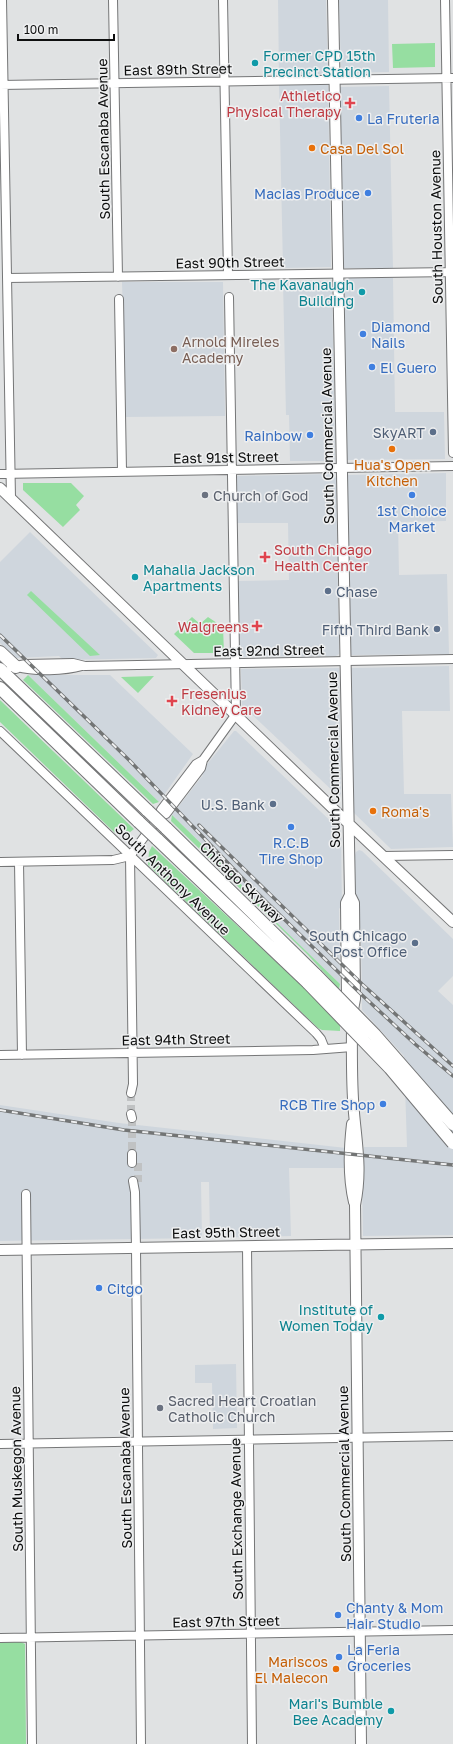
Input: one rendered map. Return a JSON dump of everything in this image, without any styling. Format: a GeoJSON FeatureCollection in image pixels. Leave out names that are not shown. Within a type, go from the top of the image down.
{"type":"FeatureCollection","features":[{"type":"Feature","properties":{"kind":"highway"},"geometry":{"type":"LineString","coordinates":[[0,652],[16,667]]}},
{"type":"Feature","properties":{"kind":"highway","name":"Chicago Skyway"},"geometry":{"type":"LineString","coordinates":[[0,668],[166,828],[312,979],[453,1143]]}},
{"type":"Feature","properties":{"kind":"highway","name":"Chicago Skyway"},"geometry":{"type":"LineString","coordinates":[[0,688],[157,839],[380,1040],[453,1124]]}},
{"type":"Feature","properties":{"kind":"main road","name":"South Commercial Avenue"},"geometry":{"type":"LineString","coordinates":[[333,0],[344,661],[350,895],[354,903],[355,999],[352,1015],[354,1112],[350,1142],[350,1188],[355,1205],[361,1744]]}},
{"type":"Feature","properties":{"kind":"main road"},"geometry":{"type":"LineString","coordinates":[[0,488],[453,922]]}},
{"type":"Feature","properties":{"kind":"main road","name":"East 95th Street"},"geometry":{"type":"LineString","coordinates":[[0,1250],[453,1243]]}},
{"type":"Feature","properties":{"kind":"street"},"geometry":{"type":"LineString","coordinates":[[2,0],[2,85],[11,498]]}},
{"type":"Feature","properties":{"kind":"street","name":"South Escanaba Avenue"},"geometry":{"type":"LineString","coordinates":[[114,0],[118,277]]}},
{"type":"Feature","properties":{"kind":"street"},"geometry":{"type":"LineString","coordinates":[[223,0],[228,275]]}},
{"type":"Feature","properties":{"kind":"street","name":"South Houston Avenue"},"geometry":{"type":"LineString","coordinates":[[445,0],[450,78],[453,453]]}},
{"type":"Feature","properties":{"kind":"street","name":"East 89th Street"},"geometry":{"type":"LineString","coordinates":[[2,85],[450,78]]}},
{"type":"Feature","properties":{"kind":"street","name":"East 90th Street"},"geometry":{"type":"LineString","coordinates":[[7,278],[451,272]]}},
{"type":"Feature","properties":{"kind":"street"},"geometry":{"type":"LineString","coordinates":[[134,1093],[132,1053],[130,856],[159,817],[161,810],[191,770],[202,760],[236,714],[229,297]]}},
{"type":"Feature","properties":{"kind":"street"},"geometry":{"type":"LineString","coordinates":[[119,299],[122,471]]}},
{"type":"Feature","properties":{"kind":"street","name":"East 91st Street"},"geometry":{"type":"LineString","coordinates":[[0,474],[453,466]]}},
{"type":"Feature","properties":{"kind":"street","name":"East 92nd Street"},"geometry":{"type":"LineString","coordinates":[[0,668],[16,667],[26,664],[73,663],[85,666],[453,659]]}},
{"type":"Feature","properties":{"kind":"street","name":"South Anthony Avenue"},"geometry":{"type":"LineString","coordinates":[[0,731],[316,1033],[321,1039],[325,1048]]}},
{"type":"Feature","properties":{"kind":"street"},"geometry":{"type":"LineString","coordinates":[[384,856],[453,855]]}},
{"type":"Feature","properties":{"kind":"street"},"geometry":{"type":"LineString","coordinates":[[0,862],[113,860],[130,856]]}},
{"type":"Feature","properties":{"kind":"street"},"geometry":{"type":"LineString","coordinates":[[19,862],[22,1055]]}},
{"type":"Feature","properties":{"kind":"street","name":"East 94th Street"},"geometry":{"type":"LineString","coordinates":[[0,1055],[352,1047]]}},
{"type":"Feature","properties":{"kind":"street"},"geometry":{"type":"LineString","coordinates":[[135,1154],[135,1163]]}},
{"type":"Feature","properties":{"kind":"street","name":"South Escanaba Avenue"},"geometry":{"type":"LineString","coordinates":[[135,1182],[141,1744]]}},
{"type":"Feature","properties":{"kind":"street","name":"South Muskegon Avenue"},"geometry":{"type":"LineString","coordinates":[[26,1194],[32,1744]]}},
{"type":"Feature","properties":{"kind":"street","name":"South Exchange Avenue"},"geometry":{"type":"LineString","coordinates":[[247,1246],[252,1744]]}},
{"type":"Feature","properties":{"kind":"street"},"geometry":{"type":"LineString","coordinates":[[0,1444],[453,1436]]}},
{"type":"Feature","properties":{"kind":"street","name":"East 97th Street"},"geometry":{"type":"LineString","coordinates":[[0,1638],[453,1630]]}},
{"type":"Feature","properties":{"kind":"shaded area"},"geometry":{"type":"Polygon","coordinates":[[[278,0],[326,0],[328,76],[279,76],[278,0]]]}},
{"type":"Feature","properties":{"kind":"shaded area"},"geometry":{"type":"Polygon","coordinates":[[[339,0],[388,0],[389,72],[341,73],[339,0]]]}},
{"type":"Feature","properties":{"kind":"shaded area"},"geometry":{"type":"Polygon","coordinates":[[[328,84],[331,267],[283,268],[279,85],[328,84]]]}},
{"type":"Feature","properties":{"kind":"shaded area"},"geometry":{"type":"Polygon","coordinates":[[[389,86],[393,268],[344,268],[340,87],[389,86]]]}},
{"type":"Feature","properties":{"kind":"shaded area"},"geometry":{"type":"Polygon","coordinates":[[[347,278],[393,278],[395,412],[444,412],[445,459],[347,460],[342,282],[347,278]]]}},
{"type":"Feature","properties":{"kind":"shaded area"},"geometry":{"type":"Polygon","coordinates":[[[332,281],[335,461],[290,461],[289,415],[286,415],[283,282],[332,281]]]}},
{"type":"Feature","properties":{"kind":"shaded area","name":"Arnold Mireles Academy"},"geometry":{"type":"Polygon","coordinates":[[[122,282],[223,282],[225,416],[126,417],[122,282]]]}},
{"type":"Feature","properties":{"kind":"shaded area"},"geometry":{"type":"Polygon","coordinates":[[[446,473],[446,521],[398,522],[399,575],[447,574],[449,654],[351,655],[347,475],[446,473]]]}},
{"type":"Feature","properties":{"kind":"shaded area"},"geometry":{"type":"Polygon","coordinates":[[[332,474],[336,478],[339,654],[336,656],[239,657],[238,581],[289,580],[288,523],[237,523],[237,476],[332,474]]]}},
{"type":"Feature","properties":{"kind":"shaded area"},"geometry":{"type":"Polygon","coordinates":[[[30,532],[158,655],[156,658],[63,660],[59,656],[16,658],[0,643],[0,562],[30,532]]]}},
{"type":"Feature","properties":{"kind":"shaded area"},"geometry":{"type":"Polygon","coordinates":[[[449,666],[450,711],[402,711],[404,794],[451,794],[453,847],[391,849],[354,813],[351,668],[449,666]]]}},
{"type":"Feature","properties":{"kind":"shaded area"},"geometry":{"type":"Polygon","coordinates":[[[339,668],[341,794],[338,796],[242,705],[241,669],[339,668]]]}},
{"type":"Feature","properties":{"kind":"shaded area"},"geometry":{"type":"Polygon","coordinates":[[[28,675],[110,675],[193,754],[159,802],[28,675]]]}},
{"type":"Feature","properties":{"kind":"shaded area"},"geometry":{"type":"Polygon","coordinates":[[[234,731],[236,731],[341,831],[342,910],[339,908],[340,984],[270,916],[209,851],[172,815],[203,775],[200,773],[234,731]]]}},
{"type":"Feature","properties":{"kind":"shaded area"},"geometry":{"type":"Polygon","coordinates":[[[359,850],[362,851],[453,939],[453,976],[438,991],[453,1005],[453,1235],[363,1236],[362,1179],[364,1179],[364,1147],[407,1147],[404,1056],[362,1010],[361,929],[356,924],[355,855],[359,850]]]}},
{"type":"Feature","properties":{"kind":"shaded area"},"geometry":{"type":"Polygon","coordinates":[[[0,1105],[119,1123],[346,1148],[347,1168],[289,1168],[291,1236],[210,1238],[209,1182],[201,1182],[202,1238],[0,1241],[0,1105]]]}},
{"type":"Feature","properties":{"kind":"shaded area"},"geometry":{"type":"Polygon","coordinates":[[[236,1364],[237,1428],[213,1429],[212,1383],[195,1383],[195,1365],[236,1364]]]}},
{"type":"Feature","properties":{"kind":"green space"},"geometry":{"type":"Polygon","coordinates":[[[435,43],[435,67],[393,68],[392,44],[435,43]]]}},
{"type":"Feature","properties":{"kind":"green space"},"geometry":{"type":"Polygon","coordinates":[[[23,483],[71,483],[84,496],[76,505],[80,510],[63,527],[23,490],[23,483]]]}},
{"type":"Feature","properties":{"kind":"green space"},"geometry":{"type":"Polygon","coordinates":[[[31,591],[100,655],[90,656],[27,595],[31,591]]]}},
{"type":"Feature","properties":{"kind":"green space"},"geometry":{"type":"Polygon","coordinates":[[[192,617],[200,624],[208,617],[223,627],[224,653],[194,653],[174,634],[192,617]]]}},
{"type":"Feature","properties":{"kind":"green space"},"geometry":{"type":"Polygon","coordinates":[[[28,675],[159,802],[153,804],[23,680],[28,675]]]}},
{"type":"Feature","properties":{"kind":"green space"},"geometry":{"type":"Polygon","coordinates":[[[154,676],[138,693],[121,677],[154,676]]]}},
{"type":"Feature","properties":{"kind":"green space"},"geometry":{"type":"Polygon","coordinates":[[[0,700],[134,829],[129,833],[115,833],[0,722],[0,700]]]}},
{"type":"Feature","properties":{"kind":"green space"},"geometry":{"type":"Polygon","coordinates":[[[172,815],[229,871],[270,916],[340,984],[339,989],[307,954],[171,821],[172,815]]]}},
{"type":"Feature","properties":{"kind":"green space"},"geometry":{"type":"Polygon","coordinates":[[[152,846],[303,987],[340,1024],[340,1031],[322,1030],[318,1028],[148,865],[149,852],[152,846]]]}},
{"type":"Feature","properties":{"kind":"green space"},"geometry":{"type":"Polygon","coordinates":[[[0,1642],[21,1642],[25,1644],[26,1744],[0,1744],[0,1642]]]}},
{"type":"Feature","properties":{"kind":"tunnel"},"geometry":{"type":"LineString","coordinates":[[131,1093],[131,1114]]}},
{"type":"Feature","properties":{"kind":"tunnel"},"geometry":{"type":"LineString","coordinates":[[132,1118],[132,1154]]}},
{"type":"Feature","properties":{"kind":"tunnel"},"geometry":{"type":"LineString","coordinates":[[138,1163],[138,1182]]}},
{"type":"Feature","properties":{"kind":"railway"},"geometry":{"type":"LineString","coordinates":[[0,635],[129,760],[249,885],[362,995],[415,1044],[453,1076]]}},
{"type":"Feature","properties":{"kind":"railway"},"geometry":{"type":"LineString","coordinates":[[199,825],[362,984],[453,1066]]}},
{"type":"Feature","properties":{"kind":"railway"},"geometry":{"type":"LineString","coordinates":[[0,1110],[124,1130],[453,1165]]}},
{"type":"Feature","properties":{"kind":"place","name":"Former CPD 15th Precinct Station"},"geometry":{"type":"Point","coordinates":[255,63]}},
{"type":"Feature","properties":{"kind":"place","name":"Athletico Physical Therapy"},"geometry":{"type":"Point","coordinates":[350,103]}},
{"type":"Feature","properties":{"kind":"place","name":"La Fruteria"},"geometry":{"type":"Point","coordinates":[359,118]}},
{"type":"Feature","properties":{"kind":"place","name":"Casa Del Sol"},"geometry":{"type":"Point","coordinates":[312,148]}},
{"type":"Feature","properties":{"kind":"place","name":"Macias Produce"},"geometry":{"type":"Point","coordinates":[368,193]}},
{"type":"Feature","properties":{"kind":"place","name":"The Kavanaugh Building"},"geometry":{"type":"Point","coordinates":[362,292]}},
{"type":"Feature","properties":{"kind":"place","name":"Diamond Nails"},"geometry":{"type":"Point","coordinates":[363,334]}},
{"type":"Feature","properties":{"kind":"place","name":"Arnold Mireles Academy"},"geometry":{"type":"Point","coordinates":[174,349]}},
{"type":"Feature","properties":{"kind":"place","name":"El Guero"},"geometry":{"type":"Point","coordinates":[372,367]}},
{"type":"Feature","properties":{"kind":"place","name":"SkyART"},"geometry":{"type":"Point","coordinates":[433,432]}},
{"type":"Feature","properties":{"kind":"place","name":"Rainbow"},"geometry":{"type":"Point","coordinates":[310,435]}},
{"type":"Feature","properties":{"kind":"place","name":"Hua's Open Kitchen"},"geometry":{"type":"Point","coordinates":[392,449]}},
{"type":"Feature","properties":{"kind":"place","name":"Church of God"},"geometry":{"type":"Point","coordinates":[205,495]}},
{"type":"Feature","properties":{"kind":"place","name":"1st Choice Market"},"geometry":{"type":"Point","coordinates":[412,495]}},
{"type":"Feature","properties":{"kind":"place","name":"South Chicago Health Center"},"geometry":{"type":"Point","coordinates":[265,557]}},
{"type":"Feature","properties":{"kind":"place","name":"Mahalia Jackson Apartments"},"geometry":{"type":"Point","coordinates":[135,577]}},
{"type":"Feature","properties":{"kind":"place","name":"Chase"},"geometry":{"type":"Point","coordinates":[328,591]}},
{"type":"Feature","properties":{"kind":"place","name":"Walgreens"},"geometry":{"type":"Point","coordinates":[257,626]}},
{"type":"Feature","properties":{"kind":"place","name":"Fifth Third Bank"},"geometry":{"type":"Point","coordinates":[437,629]}},
{"type":"Feature","properties":{"kind":"place","name":"Fresenius Kidney Care"},"geometry":{"type":"Point","coordinates":[172,701]}},
{"type":"Feature","properties":{"kind":"place","name":"U.S. Bank"},"geometry":{"type":"Point","coordinates":[273,804]}},
{"type":"Feature","properties":{"kind":"place","name":"Roma's"},"geometry":{"type":"Point","coordinates":[373,811]}},
{"type":"Feature","properties":{"kind":"place","name":"R.C.B Tire Shop"},"geometry":{"type":"Point","coordinates":[291,827]}},
{"type":"Feature","properties":{"kind":"place","name":"South Chicago Post Office"},"geometry":{"type":"Point","coordinates":[415,943]}},
{"type":"Feature","properties":{"kind":"place","name":"RCB Tire Shop"},"geometry":{"type":"Point","coordinates":[383,1104]}},
{"type":"Feature","properties":{"kind":"place","name":"Citgo"},"geometry":{"type":"Point","coordinates":[99,1288]}},
{"type":"Feature","properties":{"kind":"place","name":"Institute of Women Today"},"geometry":{"type":"Point","coordinates":[381,1317]}},
{"type":"Feature","properties":{"kind":"place","name":"Sacred Heart Croatian Catholic Church"},"geometry":{"type":"Point","coordinates":[160,1408]}},
{"type":"Feature","properties":{"kind":"place","name":"Chanty & Mom Hair Studio"},"geometry":{"type":"Point","coordinates":[338,1615]}},
{"type":"Feature","properties":{"kind":"place","name":"La Feria Groceries"},"geometry":{"type":"Point","coordinates":[339,1657]}},
{"type":"Feature","properties":{"kind":"place","name":"Mariscos El Malecon"},"geometry":{"type":"Point","coordinates":[336,1669]}},
{"type":"Feature","properties":{"kind":"place","name":"Mari's Bumble Bee Academy"},"geometry":{"type":"Point","coordinates":[391,1711]}}]}
